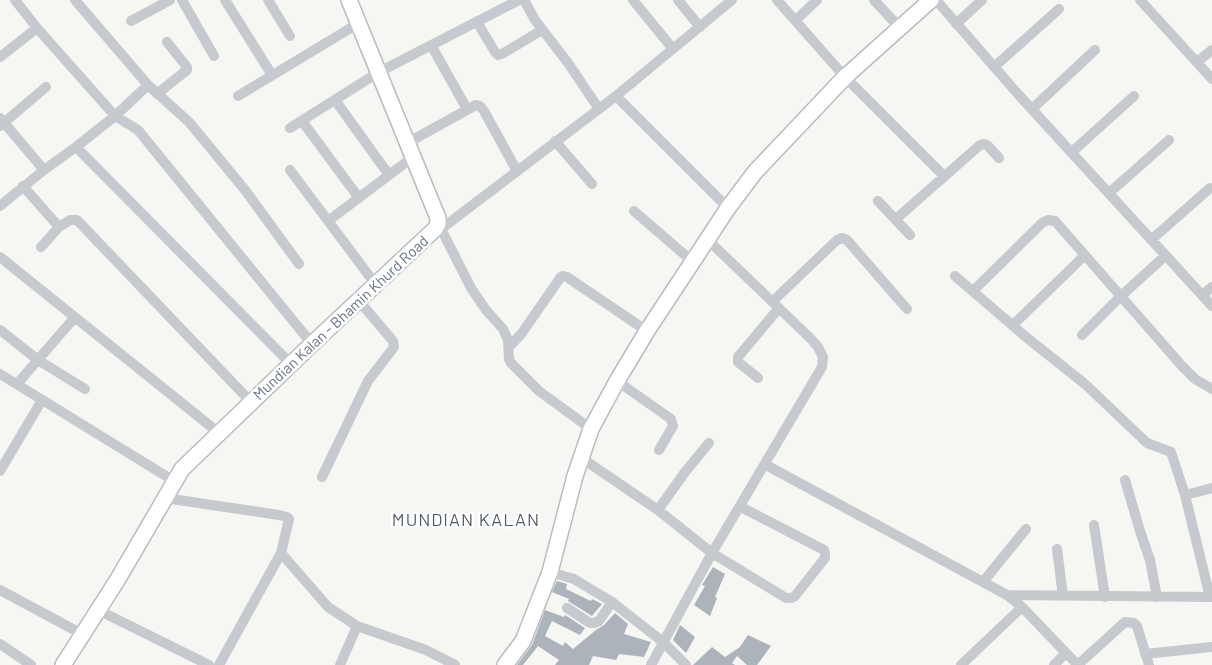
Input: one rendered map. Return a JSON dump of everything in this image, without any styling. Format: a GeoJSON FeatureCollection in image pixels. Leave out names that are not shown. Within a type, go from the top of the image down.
{"type":"FeatureCollection","features":[{"type":"Feature","properties":{"kind":"street"},"geometry":{"type":"LineString","coordinates":[[15,0],[37,28],[115,116],[138,130],[312,344]]}},
{"type":"Feature","properties":{"kind":"street"},"geometry":{"type":"LineString","coordinates":[[75,0],[148,85],[189,122],[245,190],[299,264]]}},
{"type":"Feature","properties":{"kind":"street"},"geometry":{"type":"LineString","coordinates":[[131,21],[170,0]]}},
{"type":"Feature","properties":{"kind":"street"},"geometry":{"type":"LineString","coordinates":[[182,0],[214,56]]}},
{"type":"Feature","properties":{"kind":"street"},"geometry":{"type":"LineString","coordinates":[[225,0],[272,75]]}},
{"type":"Feature","properties":{"kind":"street"},"geometry":{"type":"LineString","coordinates":[[268,0],[290,36]]}},
{"type":"Feature","properties":{"kind":"street","name":"Mundian Kalan - Bhamin Khurd Road"},"geometry":{"type":"LineString","coordinates":[[63,665],[118,579],[174,482],[191,460],[312,344],[435,229],[440,227],[349,0]]}},
{"type":"Feature","properties":{"kind":"street"},"geometry":{"type":"LineString","coordinates":[[290,128],[379,72],[519,0]]}},
{"type":"Feature","properties":{"kind":"street"},"geometry":{"type":"LineString","coordinates":[[524,0],[542,30],[568,63],[599,109]]}},
{"type":"Feature","properties":{"kind":"street"},"geometry":{"type":"LineString","coordinates":[[633,0],[673,48]]}},
{"type":"Feature","properties":{"kind":"street"},"geometry":{"type":"LineString","coordinates":[[678,0],[700,27]]}},
{"type":"Feature","properties":{"kind":"street"},"geometry":{"type":"LineString","coordinates":[[591,429],[539,391],[511,363],[504,329],[486,310],[472,288],[440,227],[616,96],[732,0]]}},
{"type":"Feature","properties":{"kind":"street"},"geometry":{"type":"LineString","coordinates":[[777,0],[845,77],[944,176]]}},
{"type":"Feature","properties":{"kind":"street"},"geometry":{"type":"LineString","coordinates":[[796,20],[817,0]]}},
{"type":"Feature","properties":{"kind":"street"},"geometry":{"type":"LineString","coordinates":[[874,0],[900,28]]}},
{"type":"Feature","properties":{"kind":"street"},"geometry":{"type":"LineString","coordinates":[[505,665],[523,641],[550,572],[580,457],[591,429],[616,381],[648,331],[728,208],[755,172],[845,77],[931,0]]}},
{"type":"Feature","properties":{"kind":"street"},"geometry":{"type":"LineString","coordinates":[[936,0],[1032,110],[1212,306]]}},
{"type":"Feature","properties":{"kind":"street"},"geometry":{"type":"LineString","coordinates":[[956,24],[982,0]]}},
{"type":"Feature","properties":{"kind":"street"},"geometry":{"type":"LineString","coordinates":[[1140,0],[1212,79]]}},
{"type":"Feature","properties":{"kind":"street"},"geometry":{"type":"LineString","coordinates":[[994,67],[1058,9]]}},
{"type":"Feature","properties":{"kind":"street"},"geometry":{"type":"LineString","coordinates":[[477,22],[498,55],[542,30]]}},
{"type":"Feature","properties":{"kind":"street"},"geometry":{"type":"LineString","coordinates":[[238,96],[359,23]]}},
{"type":"Feature","properties":{"kind":"street"},"geometry":{"type":"LineString","coordinates":[[0,57],[37,28]]}},
{"type":"Feature","properties":{"kind":"street"},"geometry":{"type":"LineString","coordinates":[[157,94],[187,70],[187,67],[167,42]]}},
{"type":"Feature","properties":{"kind":"street"},"geometry":{"type":"LineString","coordinates":[[431,45],[467,108]]}},
{"type":"Feature","properties":{"kind":"street"},"geometry":{"type":"LineString","coordinates":[[1032,110],[1095,50]]}},
{"type":"Feature","properties":{"kind":"street"},"geometry":{"type":"LineString","coordinates":[[1197,62],[1212,50]]}},
{"type":"Feature","properties":{"kind":"street"},"geometry":{"type":"LineString","coordinates":[[0,206],[23,186],[115,116],[148,85]]}},
{"type":"Feature","properties":{"kind":"street"},"geometry":{"type":"LineString","coordinates":[[44,170],[1,122],[46,88]]}},
{"type":"Feature","properties":{"kind":"street"},"geometry":{"type":"LineString","coordinates":[[616,96],[728,208]]}},
{"type":"Feature","properties":{"kind":"street"},"geometry":{"type":"LineString","coordinates":[[1072,152],[1134,96]]}},
{"type":"Feature","properties":{"kind":"street"},"geometry":{"type":"LineString","coordinates":[[335,100],[389,175]]}},
{"type":"Feature","properties":{"kind":"street"},"geometry":{"type":"LineString","coordinates":[[328,221],[389,175],[410,150],[467,108],[476,105],[480,106],[484,111],[517,171]]}},
{"type":"Feature","properties":{"kind":"street"},"geometry":{"type":"LineString","coordinates":[[302,120],[359,198]]}},
{"type":"Feature","properties":{"kind":"street"},"geometry":{"type":"LineString","coordinates":[[1109,193],[1169,140]]}},
{"type":"Feature","properties":{"kind":"street"},"geometry":{"type":"LineString","coordinates":[[555,141],[592,184]]}},
{"type":"Feature","properties":{"kind":"street"},"geometry":{"type":"LineString","coordinates":[[896,219],[980,145],[988,146],[999,158]]}},
{"type":"Feature","properties":{"kind":"street"},"geometry":{"type":"LineString","coordinates":[[76,146],[292,364]]}},
{"type":"Feature","properties":{"kind":"street"},"geometry":{"type":"LineString","coordinates":[[290,170],[376,285]]}},
{"type":"Feature","properties":{"kind":"street"},"geometry":{"type":"LineString","coordinates":[[23,186],[59,227]]}},
{"type":"Feature","properties":{"kind":"street"},"geometry":{"type":"LineString","coordinates":[[1151,240],[1210,188]]}},
{"type":"Feature","properties":{"kind":"street"},"geometry":{"type":"LineString","coordinates":[[878,201],[910,235]]}},
{"type":"Feature","properties":{"kind":"street"},"geometry":{"type":"LineString","coordinates":[[634,211],[693,262]]}},
{"type":"Feature","properties":{"kind":"street"},"geometry":{"type":"LineString","coordinates":[[41,247],[59,227],[70,220],[77,220],[251,402]]}},
{"type":"Feature","properties":{"kind":"street"},"geometry":{"type":"LineString","coordinates":[[974,291],[1042,223],[1048,220],[1055,221],[1182,366],[1195,379],[1212,389]]}},
{"type":"Feature","properties":{"kind":"street"},"geometry":{"type":"LineString","coordinates":[[758,378],[738,362],[738,357],[776,305],[837,240],[842,238],[847,240],[907,309]]}},
{"type":"Feature","properties":{"kind":"street"},"geometry":{"type":"LineString","coordinates":[[651,665],[712,553],[741,507],[822,367],[823,357],[818,346],[708,240]]}},
{"type":"Feature","properties":{"kind":"street"},"geometry":{"type":"LineString","coordinates":[[1013,326],[1084,256]]}},
{"type":"Feature","properties":{"kind":"street"},"geometry":{"type":"LineString","coordinates":[[1082,335],[1165,256]]}},
{"type":"Feature","properties":{"kind":"street"},"geometry":{"type":"LineString","coordinates":[[0,257],[219,433]]}},
{"type":"Feature","properties":{"kind":"street"},"geometry":{"type":"LineString","coordinates":[[509,348],[563,276],[567,276],[648,331]]}},
{"type":"Feature","properties":{"kind":"street"},"geometry":{"type":"LineString","coordinates":[[955,276],[1085,384],[1147,443],[1171,452],[1185,495],[1211,597],[1007,595]]}},
{"type":"Feature","properties":{"kind":"street"},"geometry":{"type":"LineString","coordinates":[[1202,296],[1212,287]]}},
{"type":"Feature","properties":{"kind":"street"},"geometry":{"type":"LineString","coordinates":[[322,477],[368,382],[394,347],[393,341],[359,301]]}},
{"type":"Feature","properties":{"kind":"street"},"geometry":{"type":"LineString","coordinates":[[17,384],[75,317]]}},
{"type":"Feature","properties":{"kind":"street"},"geometry":{"type":"LineString","coordinates":[[0,330],[38,360],[85,388]]}},
{"type":"Feature","properties":{"kind":"street"},"geometry":{"type":"LineString","coordinates":[[0,374],[174,482]]}},
{"type":"Feature","properties":{"kind":"street"},"geometry":{"type":"LineString","coordinates":[[616,381],[671,419],[673,426],[658,450]]}},
{"type":"Feature","properties":{"kind":"street"},"geometry":{"type":"LineString","coordinates":[[0,471],[42,400]]}},
{"type":"Feature","properties":{"kind":"street"},"geometry":{"type":"LineString","coordinates":[[658,510],[685,472],[709,443]]}},
{"type":"Feature","properties":{"kind":"street"},"geometry":{"type":"LineString","coordinates":[[580,457],[658,510],[712,553],[786,598],[796,596],[825,558],[824,550],[741,507]]}},
{"type":"Feature","properties":{"kind":"street"},"geometry":{"type":"LineString","coordinates":[[766,464],[1007,595],[1022,607],[1074,662],[1081,662],[1126,622],[1130,621],[1137,626],[1149,665]]}},
{"type":"Feature","properties":{"kind":"street"},"geometry":{"type":"LineString","coordinates":[[1126,480],[1150,560],[1157,597]]}},
{"type":"Feature","properties":{"kind":"street"},"geometry":{"type":"LineString","coordinates":[[1185,495],[1212,488]]}},
{"type":"Feature","properties":{"kind":"street"},"geometry":{"type":"LineString","coordinates":[[165,498],[286,517],[289,523],[280,552],[219,665]]}},
{"type":"Feature","properties":{"kind":"street"},"geometry":{"type":"LineString","coordinates":[[1094,525],[1105,597]]}},
{"type":"Feature","properties":{"kind":"street"},"geometry":{"type":"LineString","coordinates":[[983,582],[1026,529]]}},
{"type":"Feature","properties":{"kind":"street"},"geometry":{"type":"LineString","coordinates":[[1057,549],[1063,596]]}},
{"type":"Feature","properties":{"kind":"street"},"geometry":{"type":"LineString","coordinates":[[280,552],[322,601],[357,626],[426,650],[455,665]]}},
{"type":"Feature","properties":{"kind":"street"},"geometry":{"type":"LineString","coordinates":[[550,572],[574,579],[612,602],[663,642],[686,665]]}},
{"type":"Feature","properties":{"kind":"street"},"geometry":{"type":"LineString","coordinates":[[0,590],[82,634]]}},
{"type":"Feature","properties":{"kind":"street"},"geometry":{"type":"LineString","coordinates":[[567,608],[590,623],[594,623],[599,621],[612,602]]}},
{"type":"Feature","properties":{"kind":"street"},"geometry":{"type":"LineString","coordinates":[[961,665],[1022,607]]}},
{"type":"Feature","properties":{"kind":"street"},"geometry":{"type":"LineString","coordinates":[[98,610],[209,665]]}},
{"type":"Feature","properties":{"kind":"street"},"geometry":{"type":"LineString","coordinates":[[340,665],[357,626]]}},
{"type":"Feature","properties":{"kind":"street"},"geometry":{"type":"LineString","coordinates":[[0,644],[30,665]]}},
{"type":"Feature","properties":{"kind":"street"},"geometry":{"type":"LineString","coordinates":[[1145,654],[1212,647]]}},
{"type":"Feature","properties":{"kind":"street"},"geometry":{"type":"LineString","coordinates":[[1054,665],[1066,654]]}},
{"type":"Feature","properties":{"kind":"building"},"geometry":{"type":"Polygon","coordinates":[[[713,567],[725,574],[715,597],[717,598],[710,616],[694,605],[705,586],[702,585],[713,567]]]}},
{"type":"Feature","properties":{"kind":"building"},"geometry":{"type":"Polygon","coordinates":[[[557,581],[567,584],[566,589],[602,604],[592,616],[568,601],[569,599],[552,592],[557,581]]]}},
{"type":"Feature","properties":{"kind":"building"},"geometry":{"type":"Polygon","coordinates":[[[545,610],[564,617],[565,615],[585,628],[580,635],[552,621],[545,636],[563,646],[565,642],[573,649],[604,625],[615,613],[628,624],[624,634],[651,642],[644,657],[619,654],[616,660],[593,656],[589,665],[555,665],[559,660],[538,646],[523,665],[517,665],[532,645],[545,610]]]}},
{"type":"Feature","properties":{"kind":"building"},"geometry":{"type":"Polygon","coordinates":[[[680,625],[695,637],[686,653],[673,640],[680,625]]]}},
{"type":"Feature","properties":{"kind":"building"},"geometry":{"type":"Polygon","coordinates":[[[748,635],[771,646],[757,665],[747,665],[737,656],[732,663],[735,665],[693,665],[712,647],[725,657],[740,647],[748,635]]]}},
{"type":"Feature","properties":{"kind":"district","name":"MUNDIAN KALAN"},"geometry":{"type":"Point","coordinates":[466,520]}}]}
